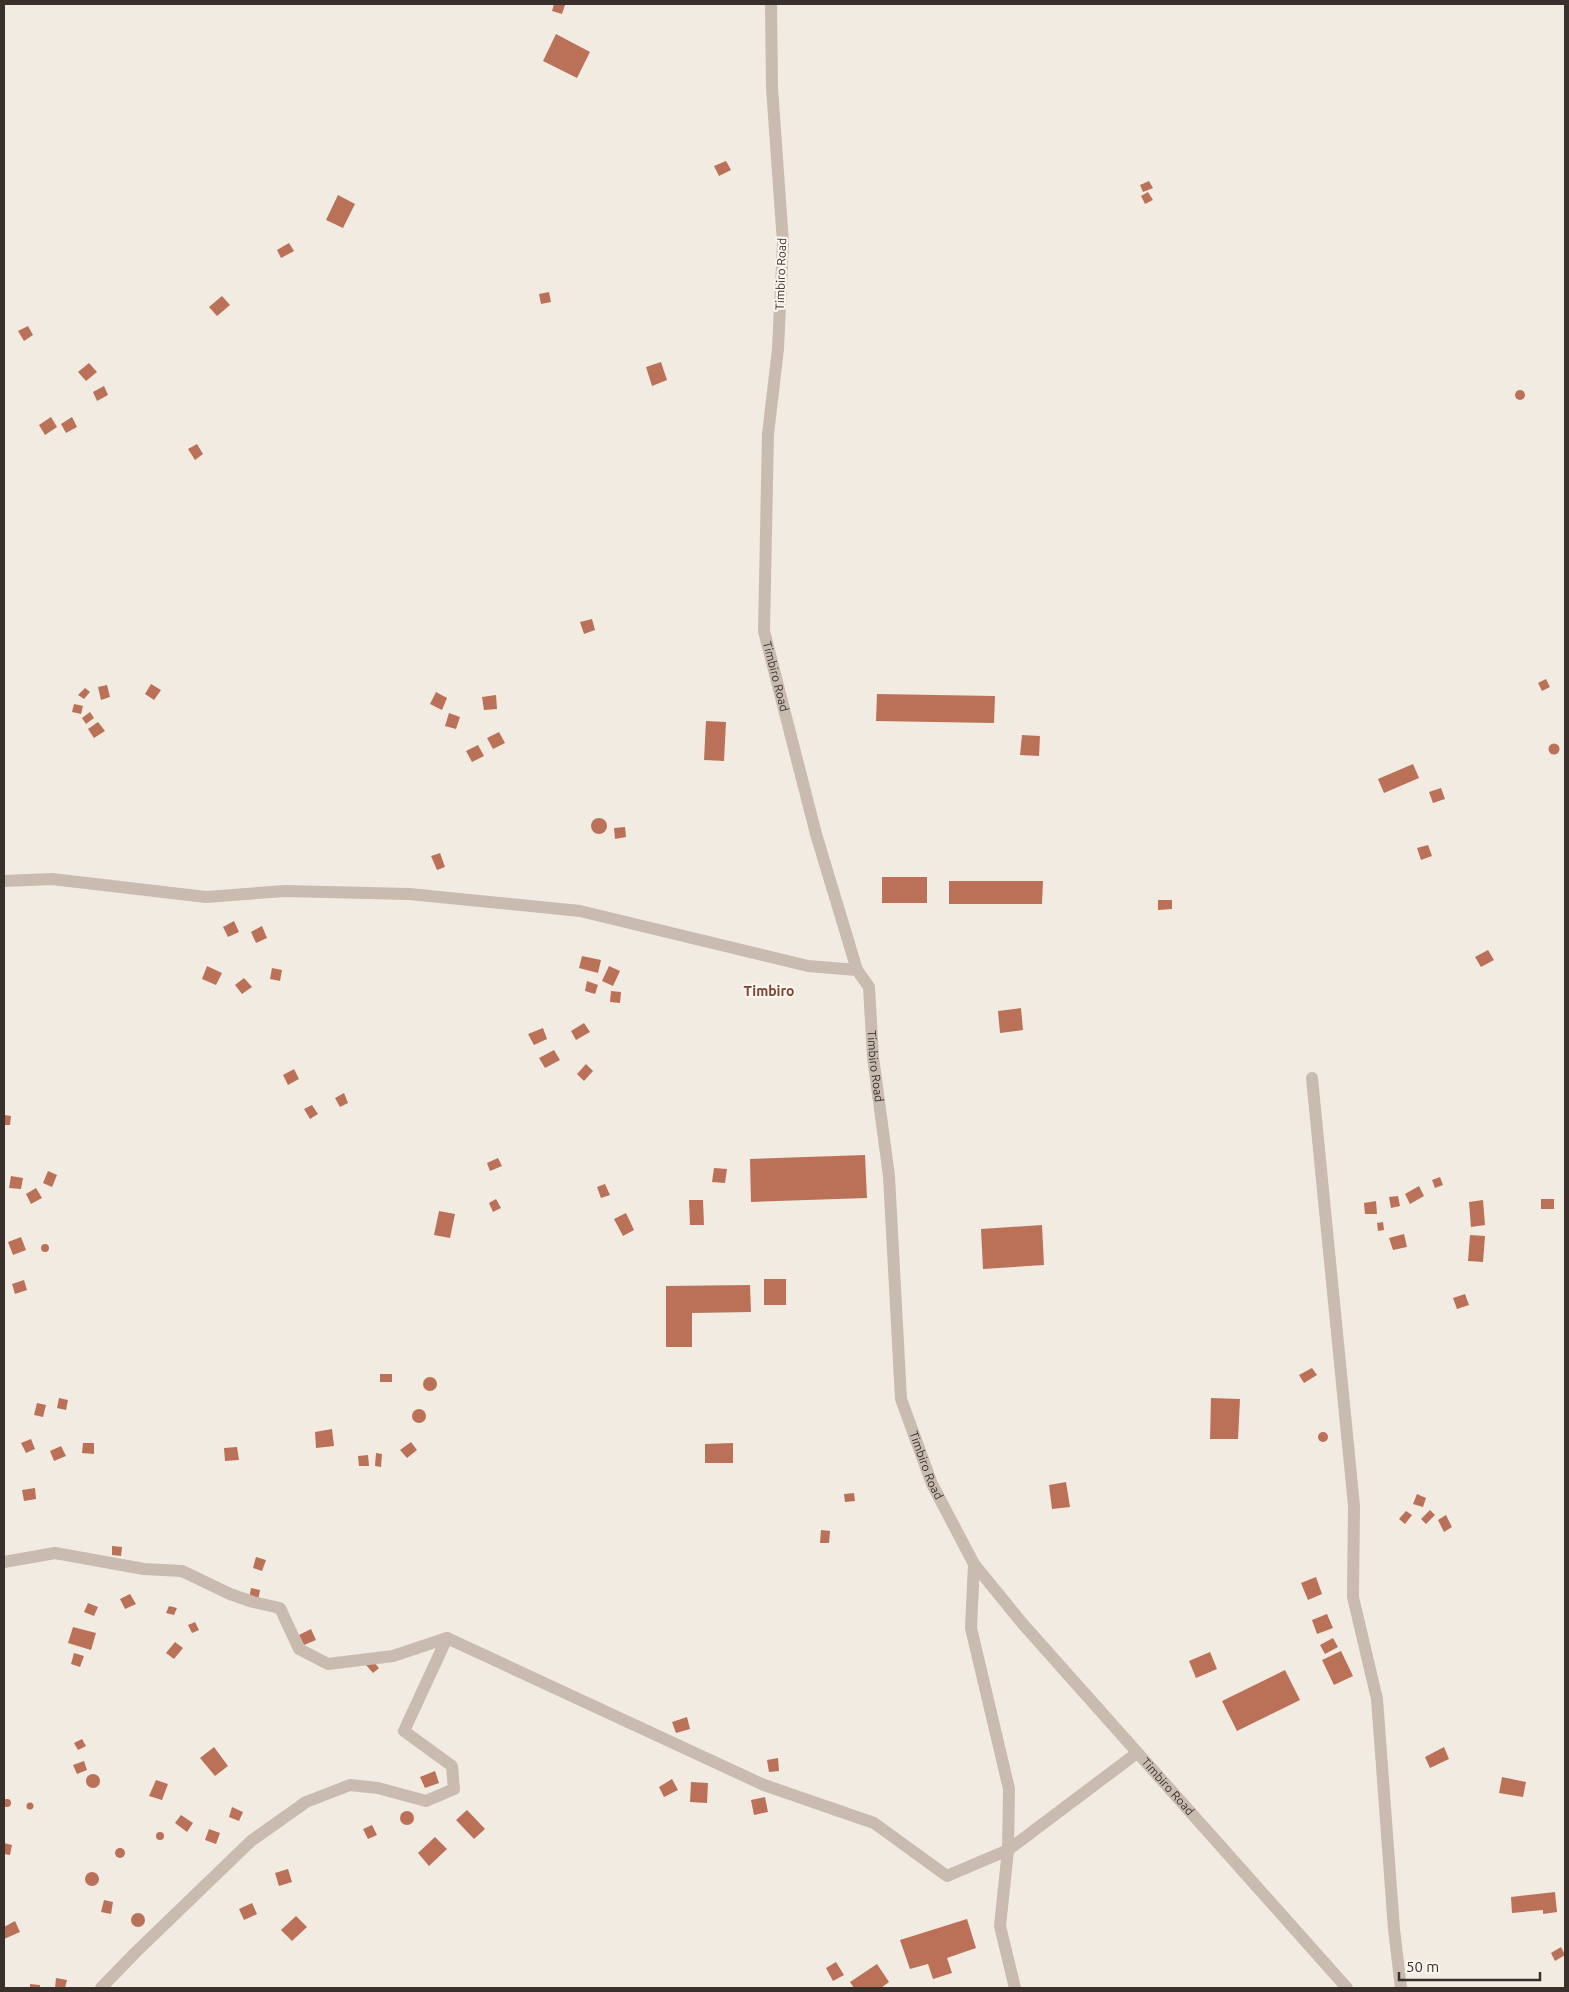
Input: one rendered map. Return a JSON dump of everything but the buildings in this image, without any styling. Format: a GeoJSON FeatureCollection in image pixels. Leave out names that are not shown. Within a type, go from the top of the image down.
{"type":"FeatureCollection","features":[{"type":"Feature","properties":{"kind":"street","name":"Timbiro Road"},"geometry":{"type":"LineString","coordinates":[[771,4],[772,88],[783,243],[778,349],[768,434],[764,631],[816,834],[856,970],[869,987],[873,1057],[889,1176],[901,1399],[932,1484],[974,1564],[1022,1623],[1276,1906],[1347,1988]]}},
{"type":"Feature","properties":{"kind":"street"},"geometry":{"type":"LineString","coordinates":[[4,881],[52,879],[206,898],[285,891],[409,894],[570,910],[808,966],[856,970]]}},
{"type":"Feature","properties":{"kind":"street"},"geometry":{"type":"LineString","coordinates":[[1312,1078],[1354,1506],[1353,1597],[1377,1699],[1394,1929],[1401,1988]]}},
{"type":"Feature","properties":{"kind":"street"},"geometry":{"type":"LineString","coordinates":[[4,1562],[55,1553],[144,1569],[182,1571],[230,1594],[252,1602],[280,1608],[299,1650],[328,1664],[392,1656],[446,1638],[764,1785],[874,1823],[947,1876],[1008,1850],[1137,1753]]}},
{"type":"Feature","properties":{"kind":"street"},"geometry":{"type":"LineString","coordinates":[[974,1564],[971,1628],[1010,1789],[1008,1850],[1000,1926],[1015,1988]]}},
{"type":"Feature","properties":{"kind":"street"},"geometry":{"type":"LineString","coordinates":[[101,1988],[251,1841],[306,1802],[350,1784],[378,1788],[426,1801],[454,1790],[452,1766],[404,1731],[446,1638]]}},
{"type":"Feature","properties":{"kind":"district","name":"Timbiro"},"geometry":{"type":"Point","coordinates":[769,991]}}]}
